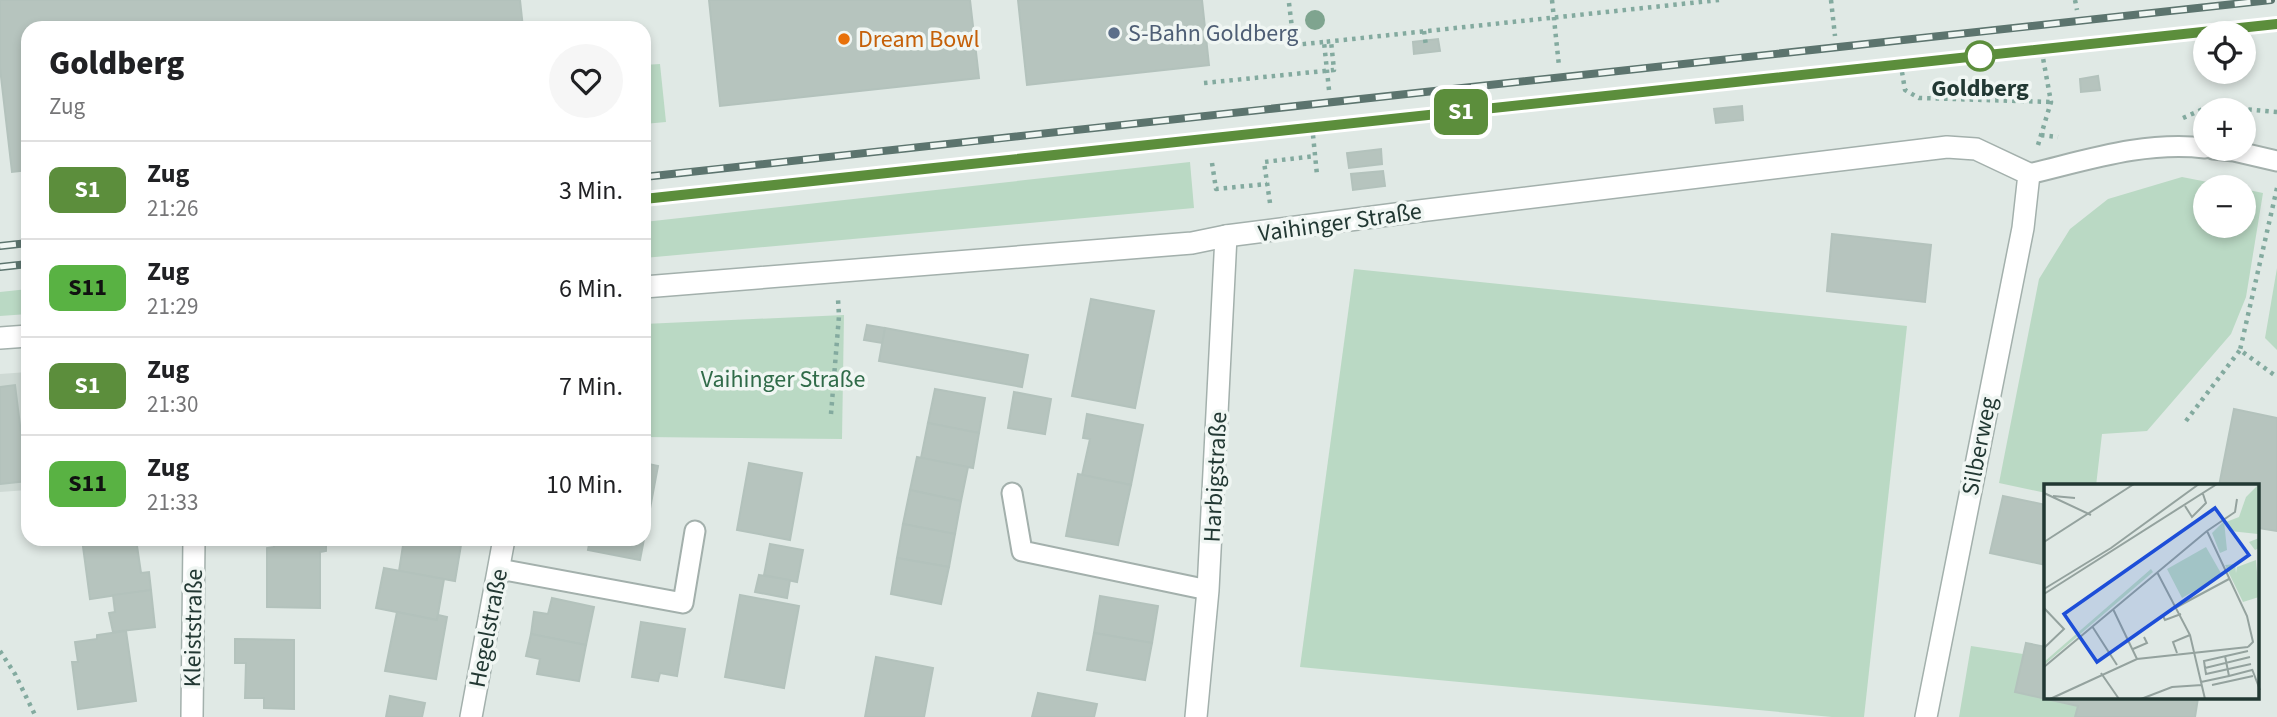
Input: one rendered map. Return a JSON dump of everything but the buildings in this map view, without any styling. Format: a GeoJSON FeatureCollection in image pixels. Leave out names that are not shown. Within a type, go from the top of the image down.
{"type":"FeatureCollection","features":[{"type":"Feature","properties":{"kind":"street","name":"Vaihinger Straße"},"geometry":{"type":"LineString","coordinates":[[651,286],[1192,243],[1226,236],[1947,147],[1976,149],[2029,174]]}},
{"type":"Feature","properties":{"kind":"street","name":"Silberweg"},"geometry":{"type":"LineString","coordinates":[[1926,717],[2023,228],[2029,174]]}},
{"type":"Feature","properties":{"kind":"street","name":"Harbigstraße"},"geometry":{"type":"LineString","coordinates":[[1196,717],[1208,590],[1226,236]]}},
{"type":"Feature","properties":{"kind":"street"},"geometry":{"type":"LineString","coordinates":[[0,338],[21,336]]}},
{"type":"Feature","properties":{"kind":"street","name":"Kleiststraße"},"geometry":{"type":"LineString","coordinates":[[192,717],[194,546]]}},
{"type":"Feature","properties":{"kind":"street","name":"Hegelstraße"},"geometry":{"type":"LineString","coordinates":[[471,717],[503,546]]}},
{"type":"Feature","properties":{"kind":"lane"},"geometry":{"type":"LineString","coordinates":[[2029,174],[2140,147],[2193,147]]}},
{"type":"Feature","properties":{"kind":"lane"},"geometry":{"type":"LineString","coordinates":[[2256,156],[2277,161]]}},
{"type":"Feature","properties":{"kind":"lane"},"geometry":{"type":"LineString","coordinates":[[1012,494],[1023,551],[1208,590]]}},
{"type":"Feature","properties":{"kind":"lane"},"geometry":{"type":"LineString","coordinates":[[499,569],[682,603],[695,531]]}},
{"type":"Feature","properties":{"kind":"path"},"geometry":{"type":"LineString","coordinates":[[1552,0],[1559,65]]}},
{"type":"Feature","properties":{"kind":"path"},"geometry":{"type":"LineString","coordinates":[[1289,3],[1294,45],[1719,0]]}},
{"type":"Feature","properties":{"kind":"path"},"geometry":{"type":"LineString","coordinates":[[1831,0],[1835,36]]}},
{"type":"Feature","properties":{"kind":"path"},"geometry":{"type":"LineString","coordinates":[[2076,0],[2077,10]]}},
{"type":"Feature","properties":{"kind":"path"},"geometry":{"type":"LineString","coordinates":[[1424,31],[1426,46]]}},
{"type":"Feature","properties":{"kind":"path"},"geometry":{"type":"LineString","coordinates":[[1204,83],[1334,70],[1331,41]]}},
{"type":"Feature","properties":{"kind":"path"},"geometry":{"type":"LineString","coordinates":[[1324,42],[1329,90]]}},
{"type":"Feature","properties":{"kind":"path"},"geometry":{"type":"LineString","coordinates":[[2041,135],[2051,102],[2043,58]]}},
{"type":"Feature","properties":{"kind":"path"},"geometry":{"type":"LineString","coordinates":[[1902,72],[1905,90],[1919,98],[2051,102]]}},
{"type":"Feature","properties":{"kind":"path"},"geometry":{"type":"LineString","coordinates":[[2178,120],[2210,106],[2277,112]]}},
{"type":"Feature","properties":{"kind":"path"},"geometry":{"type":"LineString","coordinates":[[1313,135],[1317,175]]}},
{"type":"Feature","properties":{"kind":"path"},"geometry":{"type":"LineString","coordinates":[[1212,163],[1216,189],[1266,184],[1264,162],[1315,156]]}},
{"type":"Feature","properties":{"kind":"path"},"geometry":{"type":"LineString","coordinates":[[2186,421],[2240,350],[2277,187]]}},
{"type":"Feature","properties":{"kind":"path"},"geometry":{"type":"LineString","coordinates":[[831,414],[839,316],[836,273]]}},
{"type":"Feature","properties":{"kind":"path"},"geometry":{"type":"LineString","coordinates":[[2240,350],[2277,377]]}},
{"type":"Feature","properties":{"kind":"path"},"geometry":{"type":"LineString","coordinates":[[0,651],[15,674],[36,717]]}},
{"type":"Feature","properties":{"kind":"shaded area"},"geometry":{"type":"Polygon","coordinates":[[[21,372],[21,490],[0,492],[0,374],[21,372]]]}},
{"type":"Feature","properties":{"kind":"green space"},"geometry":{"type":"Polygon","coordinates":[[[660,64],[666,122],[651,123],[651,65],[660,64]]]}},
{"type":"Feature","properties":{"kind":"green space"},"geometry":{"type":"Polygon","coordinates":[[[1190,162],[1194,208],[651,257],[651,221],[1190,162]]]}},
{"type":"Feature","properties":{"kind":"green space"},"geometry":{"type":"Polygon","coordinates":[[[2182,177],[2193,179],[2193,238],[2256,238],[2246,297],[2231,334],[2147,431],[2102,434],[2096,484],[2044,484],[2044,493],[1999,483],[2039,279],[2070,229],[2108,199],[2182,177]]]}},
{"type":"Feature","properties":{"kind":"green space"},"geometry":{"type":"Polygon","coordinates":[[[2256,192],[2263,193],[2256,236],[2256,192]]]}},
{"type":"Feature","properties":{"kind":"green space"},"geometry":{"type":"Polygon","coordinates":[[[2277,268],[2277,350],[2265,338],[2277,268]]]}},
{"type":"Feature","properties":{"kind":"green space"},"geometry":{"type":"Polygon","coordinates":[[[1354,269],[1907,326],[1864,717],[1832,717],[1300,667],[1354,269]]]}},
{"type":"Feature","properties":{"kind":"green space"},"geometry":{"type":"Polygon","coordinates":[[[21,290],[21,314],[0,316],[0,292],[21,290]]]}},
{"type":"Feature","properties":{"kind":"green space","name":"Vaihinger Straße"},"geometry":{"type":"Polygon","coordinates":[[[844,315],[842,439],[651,437],[651,324],[844,315]]]}},
{"type":"Feature","properties":{"kind":"green space"},"geometry":{"type":"Polygon","coordinates":[[[1971,646],[2023,654],[2015,692],[2078,706],[2075,717],[1959,717],[1971,646]]]}},
{"type":"Feature","properties":{"kind":"railway"},"geometry":{"type":"LineString","coordinates":[[651,176],[2271,0]]}},
{"type":"Feature","properties":{"kind":"railway"},"geometry":{"type":"LineString","coordinates":[[651,198],[2277,24]]}},
{"type":"Feature","properties":{"kind":"railway"},"geometry":{"type":"LineString","coordinates":[[0,246],[21,244]]}},
{"type":"Feature","properties":{"kind":"railway"},"geometry":{"type":"LineString","coordinates":[[0,267],[21,265]]}},
{"type":"Feature","properties":{"kind":"train","name":"S1"},"geometry":{"type":"LineString","coordinates":[[651,198],[2277,24]]}},
{"type":"Feature","properties":{"kind":"place","name":"S-Bahn Goldberg"},"geometry":{"type":"Point","coordinates":[1114,33]}},
{"type":"Feature","properties":{"kind":"place","name":"Dream Bowl"},"geometry":{"type":"Point","coordinates":[844,39]}},
{"type":"Feature","properties":{"kind":"place","name":"Goldberg"},"geometry":{"type":"Point","coordinates":[1980,56]}}]}
